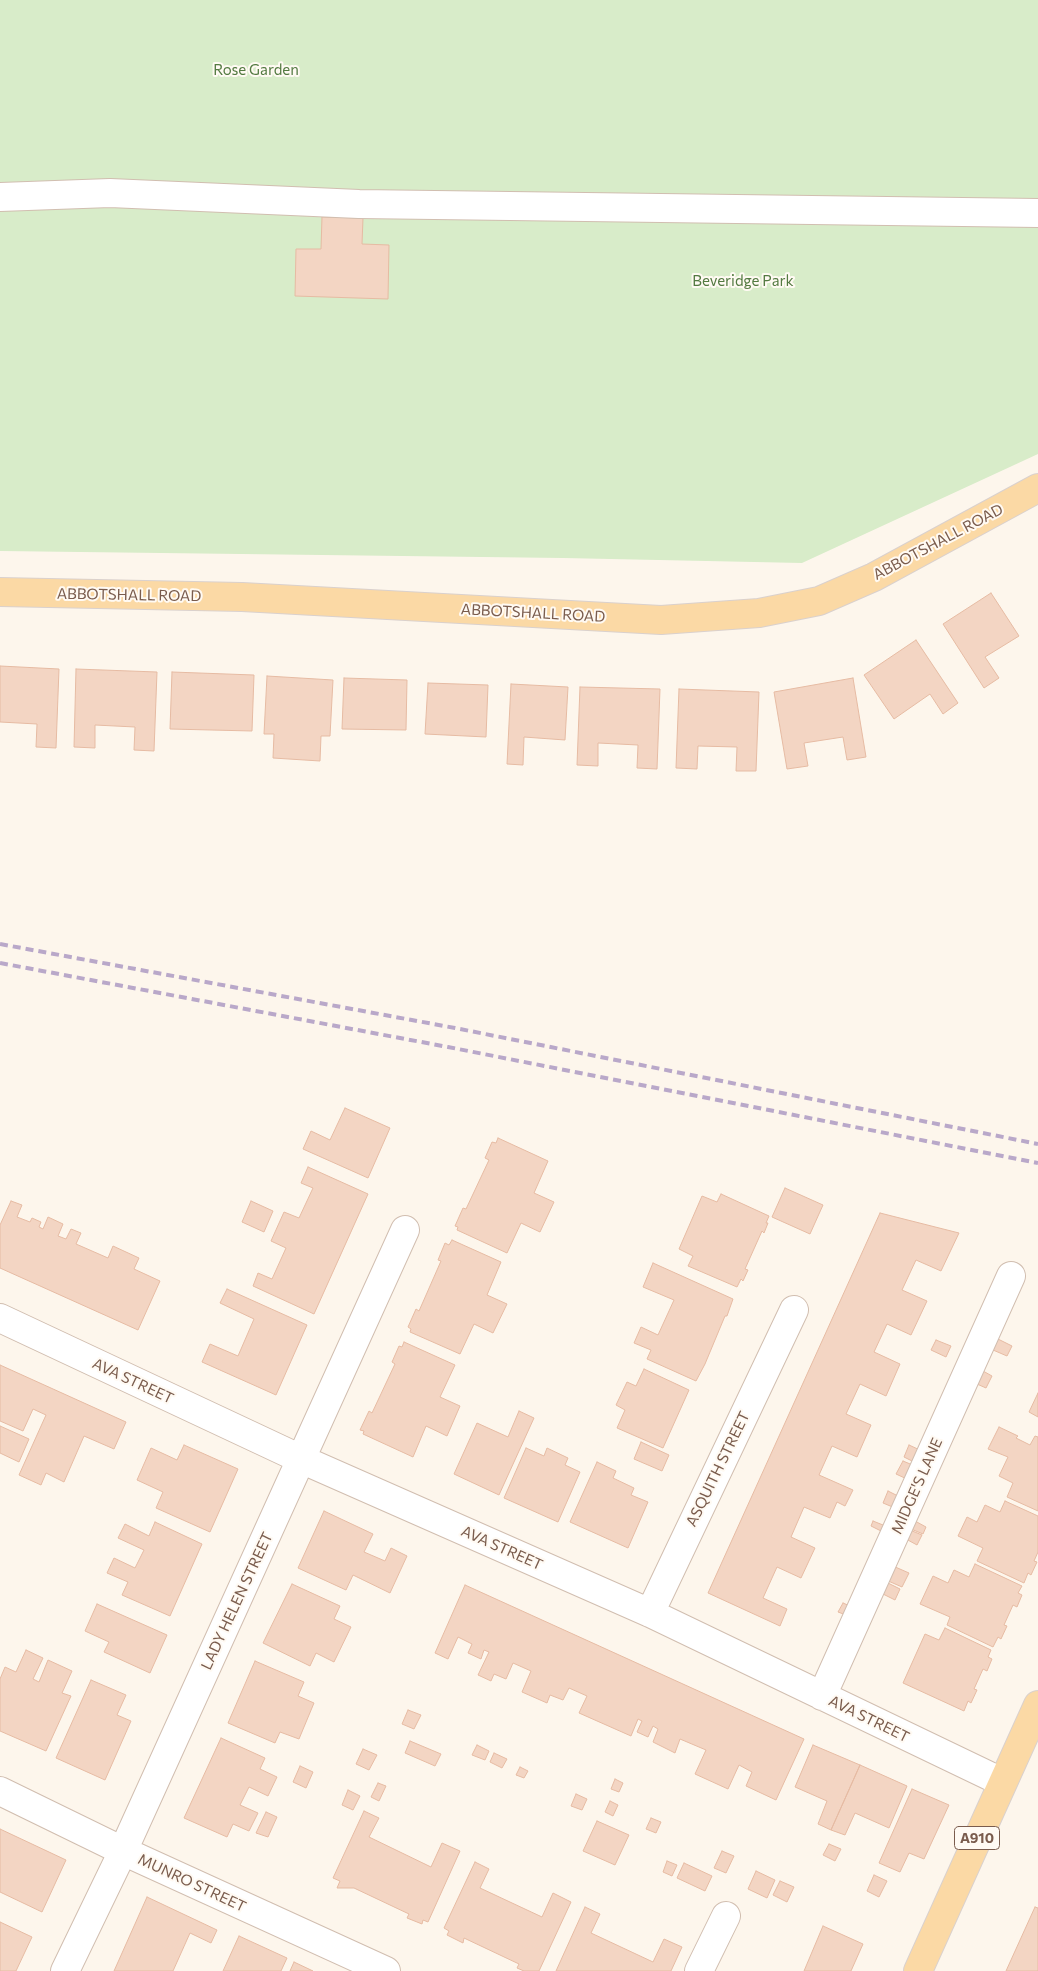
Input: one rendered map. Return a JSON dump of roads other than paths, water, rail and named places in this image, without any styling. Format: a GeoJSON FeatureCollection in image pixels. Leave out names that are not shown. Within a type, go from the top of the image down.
{"type":"FeatureCollection","features":[{"type":"Feature","properties":{"kind":"main road","name":"ABBOTSHALL ROAD"},"geometry":{"type":"LineString","coordinates":[[0,592],[242,597],[662,620],[759,613],[819,601],[874,576],[1038,488]]}},
{"type":"Feature","properties":{"kind":"main road","name":"A910"},"geometry":{"type":"LineString","coordinates":[[918,1971],[1038,1705]]}},
{"type":"Feature","properties":{"kind":"street"},"geometry":{"type":"LineString","coordinates":[[0,197],[110,193],[359,204],[1038,213]]}},
{"type":"Feature","properties":{"kind":"street","name":"LADY HELEN STREET"},"geometry":{"type":"LineString","coordinates":[[65,1971],[123,1851],[406,1230]]}},
{"type":"Feature","properties":{"kind":"street","name":"MIDGE'S LANE"},"geometry":{"type":"LineString","coordinates":[[822,1696],[1011,1276]]}},
{"type":"Feature","properties":{"kind":"street","name":"ASQUITH STREET"},"geometry":{"type":"LineString","coordinates":[[650,1612],[791,1317]]}},
{"type":"Feature","properties":{"kind":"street","name":"AVA STREET"},"geometry":{"type":"LineString","coordinates":[[0,1318],[302,1460],[650,1612],[1002,1782]]}},
{"type":"Feature","properties":{"kind":"street","name":"MUNRO STREET"},"geometry":{"type":"LineString","coordinates":[[0,1792],[123,1851],[386,1971]]}},
{"type":"Feature","properties":{"kind":"street"},"geometry":{"type":"LineString","coordinates":[[699,1971],[726,1916]]}},
{"type":"Feature","properties":{"kind":"railway"},"geometry":{"type":"LineString","coordinates":[[0,944],[455,1028],[1038,1144]]}},
{"type":"Feature","properties":{"kind":"railway"},"geometry":{"type":"LineString","coordinates":[[0,963],[448,1047],[1038,1163]]}},
{"type":"Feature","properties":{"kind":"park label","name":"Rose Garden"},"geometry":{"type":"Point","coordinates":[256,70]}},
{"type":"Feature","properties":{"kind":"park label","name":"Beveridge Park"},"geometry":{"type":"Point","coordinates":[743,281]}}]}
